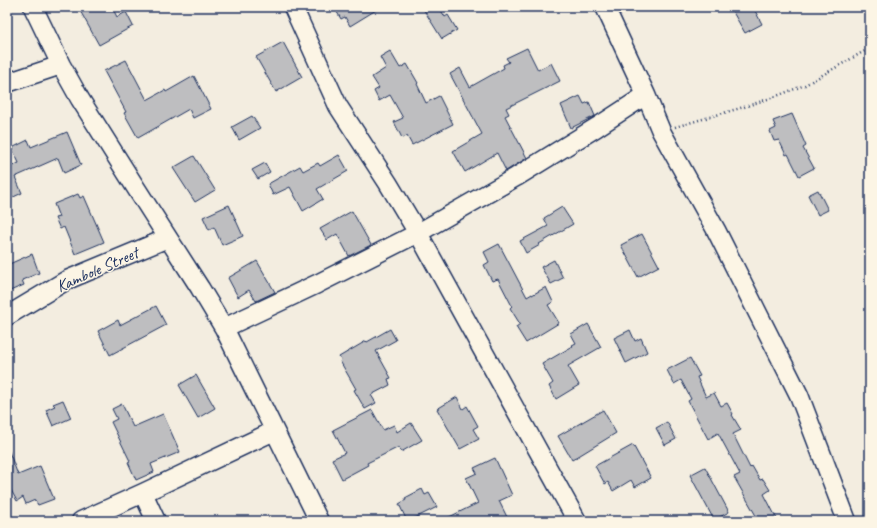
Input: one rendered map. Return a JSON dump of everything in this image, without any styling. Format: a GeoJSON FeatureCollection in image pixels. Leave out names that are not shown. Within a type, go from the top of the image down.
{"type":"FeatureCollection","features":[{"type":"Feature","properties":{"kind":"street"},"geometry":{"type":"LineString","coordinates":[[33,7],[61,65],[92,118],[224,328],[319,521]]}},
{"type":"Feature","properties":{"kind":"street"},"geometry":{"type":"LineString","coordinates":[[292,7],[338,106],[388,183],[418,233],[578,521]]}},
{"type":"Feature","properties":{"kind":"street"},"geometry":{"type":"LineString","coordinates":[[605,7],[661,131],[716,230],[799,395],[846,521]]}},
{"type":"Feature","properties":{"kind":"street"},"geometry":{"type":"LineString","coordinates":[[7,83],[61,65]]}},
{"type":"Feature","properties":{"kind":"street"},"geometry":{"type":"LineString","coordinates":[[224,328],[317,284],[418,233],[516,177],[597,128],[646,95]]}},
{"type":"Feature","properties":{"kind":"street","name":"Kambole Street"},"geometry":{"type":"LineString","coordinates":[[7,316],[67,280],[168,238]]}},
{"type":"Feature","properties":{"kind":"street"},"geometry":{"type":"LineString","coordinates":[[81,521],[143,494],[274,431]]}},
{"type":"Feature","properties":{"kind":"street"},"geometry":{"type":"LineString","coordinates":[[143,494],[156,521]]}},
{"type":"Feature","properties":{"kind":"path"},"geometry":{"type":"LineString","coordinates":[[661,131],[744,108],[774,97],[805,84],[870,48]]}},
{"type":"Feature","properties":{"kind":"building"},"geometry":{"type":"Polygon","coordinates":[[[78,7],[112,7],[117,17],[126,12],[133,26],[99,45],[78,7]]]}},
{"type":"Feature","properties":{"kind":"building"},"geometry":{"type":"Polygon","coordinates":[[[334,7],[381,7],[350,26],[345,17],[341,19],[334,7]]]}},
{"type":"Feature","properties":{"kind":"building"},"geometry":{"type":"Polygon","coordinates":[[[422,7],[439,7],[445,17],[448,15],[457,30],[442,39],[422,7]]]}},
{"type":"Feature","properties":{"kind":"building"},"geometry":{"type":"Polygon","coordinates":[[[730,7],[753,7],[762,24],[745,33],[730,7]]]}},
{"type":"Feature","properties":{"kind":"building"},"geometry":{"type":"Polygon","coordinates":[[[283,42],[302,77],[276,92],[256,57],[283,42]]]}},
{"type":"Feature","properties":{"kind":"building"},"geometry":{"type":"Polygon","coordinates":[[[527,48],[538,70],[551,63],[560,81],[506,108],[509,114],[505,116],[527,158],[506,171],[497,153],[465,172],[453,151],[482,134],[450,74],[460,68],[470,87],[504,68],[503,65],[509,62],[506,58],[527,48]]]}},
{"type":"Feature","properties":{"kind":"building"},"geometry":{"type":"Polygon","coordinates":[[[390,51],[400,68],[407,64],[418,83],[417,84],[426,103],[439,96],[453,124],[412,145],[407,136],[402,138],[394,122],[403,118],[390,95],[379,101],[374,91],[379,88],[372,77],[386,68],[380,57],[390,51]]]}},
{"type":"Feature","properties":{"kind":"building"},"geometry":{"type":"Polygon","coordinates":[[[126,60],[147,100],[165,90],[166,92],[194,76],[211,109],[193,118],[189,109],[138,138],[104,71],[126,60]]]}},
{"type":"Feature","properties":{"kind":"building"},"geometry":{"type":"Polygon","coordinates":[[[580,96],[584,104],[589,102],[595,116],[571,128],[561,105],[580,96]]]}},
{"type":"Feature","properties":{"kind":"building"},"geometry":{"type":"Polygon","coordinates":[[[792,114],[806,146],[803,148],[814,168],[799,176],[779,140],[774,141],[770,131],[776,128],[773,121],[792,114]]]}},
{"type":"Feature","properties":{"kind":"building"},"geometry":{"type":"Polygon","coordinates":[[[252,116],[260,128],[239,140],[232,127],[252,116]]]}},
{"type":"Feature","properties":{"kind":"building"},"geometry":{"type":"Polygon","coordinates":[[[67,132],[81,165],[64,173],[58,158],[15,177],[22,193],[7,200],[7,161],[10,167],[19,163],[12,148],[28,140],[31,147],[67,132]]]}},
{"type":"Feature","properties":{"kind":"building"},"geometry":{"type":"Polygon","coordinates":[[[339,155],[348,171],[317,189],[323,199],[303,211],[290,187],[273,195],[268,184],[300,166],[303,171],[318,163],[320,166],[339,155]]]}},
{"type":"Feature","properties":{"kind":"building"},"geometry":{"type":"Polygon","coordinates":[[[194,156],[215,190],[195,202],[173,168],[194,156]]]}},
{"type":"Feature","properties":{"kind":"building"},"geometry":{"type":"Polygon","coordinates":[[[265,163],[270,172],[258,179],[252,170],[265,163]]]}},
{"type":"Feature","properties":{"kind":"building"},"geometry":{"type":"Polygon","coordinates":[[[818,190],[828,210],[818,215],[808,195],[818,190]]]}},
{"type":"Feature","properties":{"kind":"building"},"geometry":{"type":"Polygon","coordinates":[[[78,194],[80,198],[84,196],[104,242],[75,254],[64,227],[60,229],[55,218],[59,217],[54,204],[78,194]]]}},
{"type":"Feature","properties":{"kind":"building"},"geometry":{"type":"Polygon","coordinates":[[[229,205],[243,236],[222,245],[214,227],[209,230],[203,217],[229,205]]]}},
{"type":"Feature","properties":{"kind":"building"},"geometry":{"type":"Polygon","coordinates":[[[562,207],[573,224],[526,253],[520,241],[548,226],[544,218],[562,207]]]}},
{"type":"Feature","properties":{"kind":"building"},"geometry":{"type":"Polygon","coordinates":[[[352,211],[371,245],[349,256],[337,234],[327,240],[320,229],[352,211]]]}},
{"type":"Feature","properties":{"kind":"building"},"geometry":{"type":"Polygon","coordinates":[[[642,234],[659,266],[638,277],[621,245],[642,234]]]}},
{"type":"Feature","properties":{"kind":"building"},"geometry":{"type":"Polygon","coordinates":[[[499,244],[527,297],[546,287],[553,302],[548,305],[559,323],[526,343],[516,327],[520,324],[510,308],[512,306],[498,279],[492,281],[484,265],[489,262],[484,252],[499,244]]]}},
{"type":"Feature","properties":{"kind":"building"},"geometry":{"type":"Polygon","coordinates":[[[32,254],[39,273],[22,280],[24,285],[10,291],[7,283],[7,265],[32,254]]]}},
{"type":"Feature","properties":{"kind":"building"},"geometry":{"type":"Polygon","coordinates":[[[554,260],[563,278],[551,284],[541,267],[554,260]]]}},
{"type":"Feature","properties":{"kind":"building"},"geometry":{"type":"Polygon","coordinates":[[[257,261],[275,292],[256,301],[249,290],[238,297],[228,278],[257,261]]]}},
{"type":"Feature","properties":{"kind":"building"},"geometry":{"type":"Polygon","coordinates":[[[156,306],[166,325],[110,355],[98,331],[118,320],[120,325],[156,306]]]}},
{"type":"Feature","properties":{"kind":"building"},"geometry":{"type":"Polygon","coordinates":[[[588,324],[601,347],[568,366],[579,385],[556,399],[549,386],[553,383],[542,364],[573,346],[572,345],[576,343],[571,334],[588,324]]]}},
{"type":"Feature","properties":{"kind":"building"},"geometry":{"type":"Polygon","coordinates":[[[390,329],[396,340],[376,351],[391,378],[388,379],[390,385],[371,395],[376,403],[365,409],[354,390],[356,389],[339,357],[390,329]]]}},
{"type":"Feature","properties":{"kind":"building"},"geometry":{"type":"Polygon","coordinates":[[[630,330],[635,341],[641,338],[647,352],[626,363],[614,338],[630,330]]]}},
{"type":"Feature","properties":{"kind":"building"},"geometry":{"type":"Polygon","coordinates":[[[690,358],[700,376],[697,377],[706,397],[714,393],[721,406],[727,403],[733,414],[732,415],[741,430],[733,434],[750,468],[752,466],[760,480],[763,479],[770,490],[764,494],[778,521],[759,521],[734,477],[740,474],[718,433],[708,439],[688,401],[691,399],[681,380],[674,384],[667,370],[690,358]]]}},
{"type":"Feature","properties":{"kind":"building"},"geometry":{"type":"Polygon","coordinates":[[[196,375],[215,408],[198,418],[179,385],[196,375]]]}},
{"type":"Feature","properties":{"kind":"building"},"geometry":{"type":"Polygon","coordinates":[[[457,397],[463,409],[467,406],[478,426],[473,429],[479,439],[460,449],[437,409],[457,397]]]}},
{"type":"Feature","properties":{"kind":"building"},"geometry":{"type":"Polygon","coordinates":[[[63,400],[71,418],[53,426],[46,410],[55,406],[53,404],[63,400]]]}},
{"type":"Feature","properties":{"kind":"building"},"geometry":{"type":"Polygon","coordinates":[[[122,404],[133,427],[163,414],[180,452],[151,464],[154,472],[136,480],[128,462],[130,461],[111,422],[117,419],[112,409],[122,404]]]}},
{"type":"Feature","properties":{"kind":"building"},"geometry":{"type":"Polygon","coordinates":[[[372,410],[383,430],[394,425],[397,432],[411,423],[422,440],[401,452],[399,447],[367,463],[368,465],[342,479],[332,459],[345,453],[333,430],[372,410]]]}},
{"type":"Feature","properties":{"kind":"building"},"geometry":{"type":"Polygon","coordinates":[[[603,410],[616,433],[572,460],[558,436],[603,410]]]}},
{"type":"Feature","properties":{"kind":"building"},"geometry":{"type":"Polygon","coordinates":[[[667,422],[676,439],[665,445],[656,428],[667,422]]]}},
{"type":"Feature","properties":{"kind":"building"},"geometry":{"type":"Polygon","coordinates":[[[633,445],[651,478],[635,487],[631,480],[613,491],[608,482],[605,484],[595,466],[633,445]]]}},
{"type":"Feature","properties":{"kind":"building"},"geometry":{"type":"Polygon","coordinates":[[[7,449],[18,475],[40,466],[54,499],[38,505],[35,500],[26,504],[23,497],[17,501],[7,483],[7,449]]]}},
{"type":"Feature","properties":{"kind":"building"},"geometry":{"type":"Polygon","coordinates":[[[495,458],[512,495],[499,501],[509,521],[441,521],[478,503],[466,478],[477,473],[474,468],[495,458]]]}},
{"type":"Feature","properties":{"kind":"building"},"geometry":{"type":"Polygon","coordinates":[[[705,467],[729,512],[714,520],[690,475],[705,467]]]}},
{"type":"Feature","properties":{"kind":"building"},"geometry":{"type":"Polygon","coordinates":[[[422,489],[425,495],[429,493],[437,507],[407,521],[399,504],[406,500],[405,498],[422,489]]]}}]}
